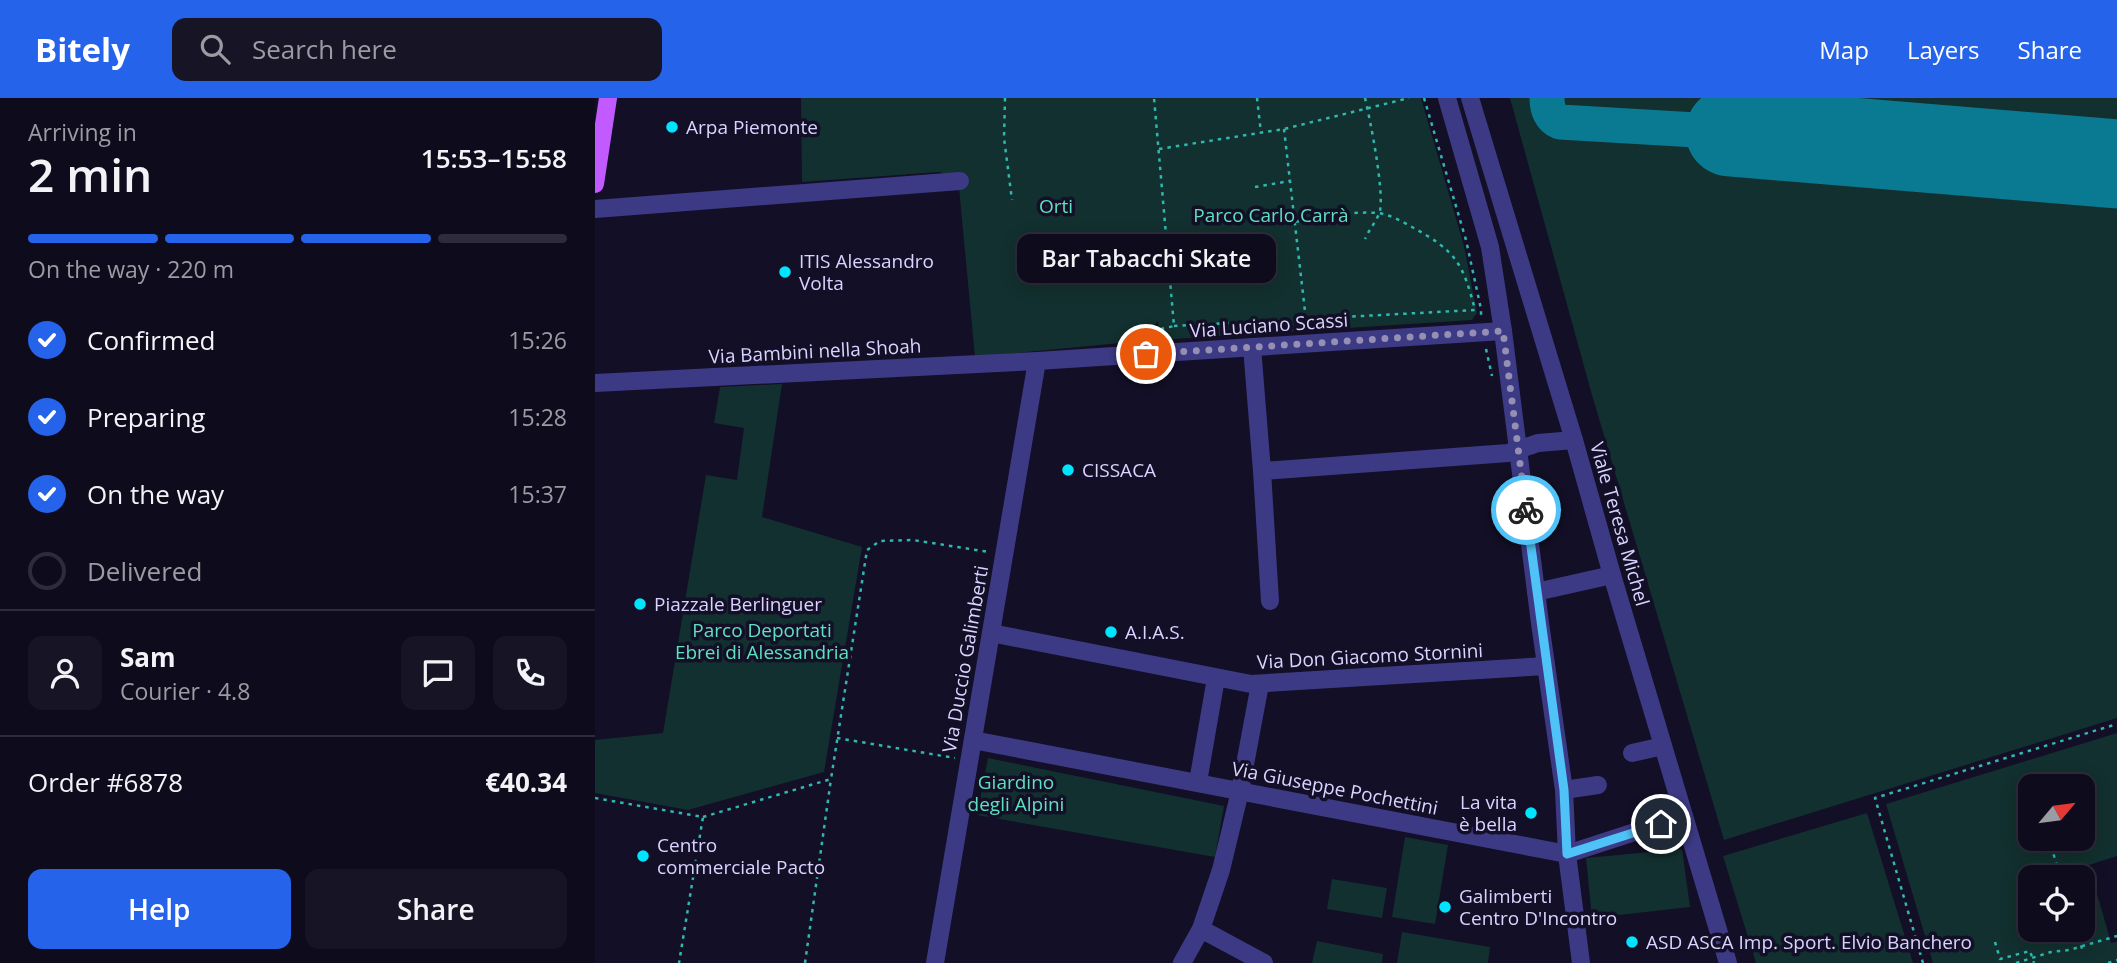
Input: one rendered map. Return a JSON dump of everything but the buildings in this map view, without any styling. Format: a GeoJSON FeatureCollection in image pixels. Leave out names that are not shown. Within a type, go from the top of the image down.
{"type":"FeatureCollection","features":[{"type":"Feature","properties":{"kind":"main road"},"geometry":{"type":"LineString","coordinates":[[595,184],[608,98]]}},
{"type":"Feature","properties":{"kind":"street"},"geometry":{"type":"LineString","coordinates":[[1447,98],[1490,247],[1503,331],[1564,790],[1567,854],[1580,963]]}},
{"type":"Feature","properties":{"kind":"street","name":"Viale Teresa Michel"},"geometry":{"type":"LineString","coordinates":[[1470,98],[1728,963]]}},
{"type":"Feature","properties":{"kind":"street"},"geometry":{"type":"LineString","coordinates":[[595,209],[960,181]]}},
{"type":"Feature","properties":{"kind":"street","name":"Via Luciano Scassi"},"geometry":{"type":"LineString","coordinates":[[1037,361],[1503,331]]}},
{"type":"Feature","properties":{"kind":"street"},"geometry":{"type":"LineString","coordinates":[[1252,347],[1269,601]]}},
{"type":"Feature","properties":{"kind":"street","name":"Via Bambini nella Shoah"},"geometry":{"type":"LineString","coordinates":[[595,383],[1037,361]]}},
{"type":"Feature","properties":{"kind":"street","name":"Via Duccio Galimberti"},"geometry":{"type":"LineString","coordinates":[[935,963],[1037,361]]}},
{"type":"Feature","properties":{"kind":"street"},"geometry":{"type":"LineString","coordinates":[[1262,471],[1508,453],[1538,443],[1574,440]]}},
{"type":"Feature","properties":{"kind":"street"},"geometry":{"type":"LineString","coordinates":[[1536,592],[1612,575]]}},
{"type":"Feature","properties":{"kind":"street","name":"Via Don Giacomo Stornini"},"geometry":{"type":"LineString","coordinates":[[991,634],[1241,683],[1546,666]]}},
{"type":"Feature","properties":{"kind":"street"},"geometry":{"type":"LineString","coordinates":[[1198,782],[1216,678]]}},
{"type":"Feature","properties":{"kind":"street"},"geometry":{"type":"LineString","coordinates":[[1182,963],[1201,929],[1221,870],[1240,791],[1260,684]]}},
{"type":"Feature","properties":{"kind":"street","name":"Via Giuseppe Pochettini"},"geometry":{"type":"LineString","coordinates":[[974,740],[1567,854],[1684,816]]}},
{"type":"Feature","properties":{"kind":"street"},"geometry":{"type":"LineString","coordinates":[[1632,753],[1663,746]]}},
{"type":"Feature","properties":{"kind":"street"},"geometry":{"type":"LineString","coordinates":[[1564,790],[1598,785]]}},
{"type":"Feature","properties":{"kind":"street"},"geometry":{"type":"LineString","coordinates":[[1201,929],[1264,963]]}},
{"type":"Feature","properties":{"kind":"path"},"geometry":{"type":"LineString","coordinates":[[1005,98],[1004,138],[1011,200]]}},
{"type":"Feature","properties":{"kind":"path"},"geometry":{"type":"LineString","coordinates":[[1154,98],[1174,326]]}},
{"type":"Feature","properties":{"kind":"path"},"geometry":{"type":"LineString","coordinates":[[1257,98],[1261,133]]}},
{"type":"Feature","properties":{"kind":"path"},"geometry":{"type":"LineString","coordinates":[[1365,98],[1378,167],[1380,213],[1365,239]]}},
{"type":"Feature","properties":{"kind":"path"},"geometry":{"type":"LineString","coordinates":[[1159,149],[1284,129],[1409,98]]}},
{"type":"Feature","properties":{"kind":"path"},"geometry":{"type":"LineString","coordinates":[[1424,98],[1466,240],[1481,309],[1481,332],[1494,383]]}},
{"type":"Feature","properties":{"kind":"path"},"geometry":{"type":"LineString","coordinates":[[1284,129],[1306,320]]}},
{"type":"Feature","properties":{"kind":"path"},"geometry":{"type":"LineString","coordinates":[[1255,187],[1290,181]]}},
{"type":"Feature","properties":{"kind":"path"},"geometry":{"type":"LineString","coordinates":[[1146,354],[1146,340],[1152,331],[1174,326],[1475,310],[1467,278],[1457,260],[1446,248],[1411,226],[1380,213],[1342,214],[1295,222]]}},
{"type":"Feature","properties":{"kind":"path"},"geometry":{"type":"LineString","coordinates":[[805,963],[867,550],[880,541],[913,540],[1004,554]]}},
{"type":"Feature","properties":{"kind":"path"},"geometry":{"type":"LineString","coordinates":[[1923,963],[1875,798],[2117,724]]}},
{"type":"Feature","properties":{"kind":"path"},"geometry":{"type":"LineString","coordinates":[[837,738],[969,761]]}},
{"type":"Feature","properties":{"kind":"path"},"geometry":{"type":"LineString","coordinates":[[595,798],[703,817],[831,779]]}},
{"type":"Feature","properties":{"kind":"path"},"geometry":{"type":"LineString","coordinates":[[679,963],[703,817]]}},
{"type":"Feature","properties":{"kind":"path"},"geometry":{"type":"LineString","coordinates":[[2015,963],[2117,936]]}},
{"type":"Feature","properties":{"kind":"path"},"geometry":{"type":"LineString","coordinates":[[2080,942],[2083,952]]}},
{"type":"Feature","properties":{"kind":"path"},"geometry":{"type":"LineString","coordinates":[[1995,943],[2000,959],[2030,951],[2034,963]]}},
{"type":"Feature","properties":{"kind":"path"},"geometry":{"type":"LineString","coordinates":[[2108,963],[2117,960]]}},
{"type":"Feature","properties":{"kind":"green space"},"geometry":{"type":"Polygon","coordinates":[[[801,98],[1421,98],[1464,246],[1477,313],[1472,320],[1159,340],[1158,321],[1141,341],[975,357],[958,177],[939,172],[802,182],[801,98]]]}},
{"type":"Feature","properties":{"kind":"green space"},"geometry":{"type":"Polygon","coordinates":[[[1510,98],[2117,98],[2117,718],[1724,840],[1592,395],[1510,98]]]}},
{"type":"Feature","properties":{"kind":"green space","name":"Parco Deportati Ebrei di Alessandria"},"geometry":{"type":"Polygon","coordinates":[[[782,384],[762,517],[862,547],[824,772],[688,810],[595,793],[595,740],[663,733],[706,475],[737,480],[744,428],[714,423],[720,387],[782,384]]]}},
{"type":"Feature","properties":{"kind":"green space"},"geometry":{"type":"Polygon","coordinates":[[[2117,733],[2117,856],[2089,865],[2018,865],[2018,942],[2095,942],[2095,886],[2111,943],[2117,942],[2117,963],[1933,963],[1886,804],[2117,733]]]}},
{"type":"Feature","properties":{"kind":"green space","name":"Giardino degli Alpini"},"geometry":{"type":"Polygon","coordinates":[[[988,758],[1224,806],[1215,857],[977,815],[988,758]]]}},
{"type":"Feature","properties":{"kind":"green space"},"geometry":{"type":"Polygon","coordinates":[[[1867,813],[1913,963],[1756,963],[1723,856],[1867,813]]]}},
{"type":"Feature","properties":{"kind":"green space"},"geometry":{"type":"Polygon","coordinates":[[[1405,837],[1448,845],[1435,924],[1392,917],[1405,837]]]}},
{"type":"Feature","properties":{"kind":"green space"},"geometry":{"type":"Polygon","coordinates":[[[1682,849],[1690,907],[1592,918],[1586,858],[1682,849]]]}},
{"type":"Feature","properties":{"kind":"green space"},"geometry":{"type":"Polygon","coordinates":[[[1332,879],[1387,888],[1382,918],[1327,909],[1332,879]]]}},
{"type":"Feature","properties":{"kind":"green space"},"geometry":{"type":"Polygon","coordinates":[[[1402,932],[1490,947],[1488,963],[1397,963],[1402,932]]]}},
{"type":"Feature","properties":{"kind":"green space"},"geometry":{"type":"Polygon","coordinates":[[[1317,941],[1383,954],[1382,963],[1312,963],[1317,941]]]}},
{"type":"Feature","properties":{"kind":"taxiway"},"geometry":{"type":"LineString","coordinates":[[1547,98],[1550,112],[1560,122],[1730,132],[1731,98]]}},
{"type":"Feature","properties":{"kind":"runway"},"geometry":{"type":"LineString","coordinates":[[1730,132],[2117,164]]}},
{"type":"Feature","properties":{"kind":"way so far"},"geometry":{"type":"LineString","coordinates":[[1146,354],[1503,331],[1526,510]]}},
{"type":"Feature","properties":{"kind":"place","name":"Arpa Piemonte"},"geometry":{"type":"Point","coordinates":[672,127]}},
{"type":"Feature","properties":{"kind":"place","name":"ITIS Alessandro Volta"},"geometry":{"type":"Point","coordinates":[785,272]}},
{"type":"Feature","properties":{"kind":"place","name":"Bar Tabacchi Skate"},"geometry":{"type":"Point","coordinates":[1146,354]}},
{"type":"Feature","properties":{"kind":"place","name":"CISSACA"},"geometry":{"type":"Point","coordinates":[1068,470]}},
{"type":"Feature","properties":{"kind":"place","name":"Piazzale Berlinguer"},"geometry":{"type":"Point","coordinates":[640,604]}},
{"type":"Feature","properties":{"kind":"place","name":"A.I.A.S."},"geometry":{"type":"Point","coordinates":[1111,632]}},
{"type":"Feature","properties":{"kind":"place","name":"La vita è bella"},"geometry":{"type":"Point","coordinates":[1531,813]}},
{"type":"Feature","properties":{"kind":"place","name":"Centro commerciale Pacto"},"geometry":{"type":"Point","coordinates":[643,856]}},
{"type":"Feature","properties":{"kind":"place","name":"Galimberti Centro D'Incontro"},"geometry":{"type":"Point","coordinates":[1445,907]}},
{"type":"Feature","properties":{"kind":"place","name":"ASD ASCA Imp. Sport. Elvio Banchero"},"geometry":{"type":"Point","coordinates":[1632,942]}},
{"type":"Feature","properties":{"kind":"route"},"geometry":{"type":"LineString","coordinates":[[1526,510],[1564,790],[1567,854],[1661,824]]}},
{"type":"Feature","properties":{"kind":"park label","name":"Orti"},"geometry":{"type":"Point","coordinates":[1056,206]}},
{"type":"Feature","properties":{"kind":"park label","name":"Parco Carlo Carrà"},"geometry":{"type":"Point","coordinates":[1271,215]}}]}
